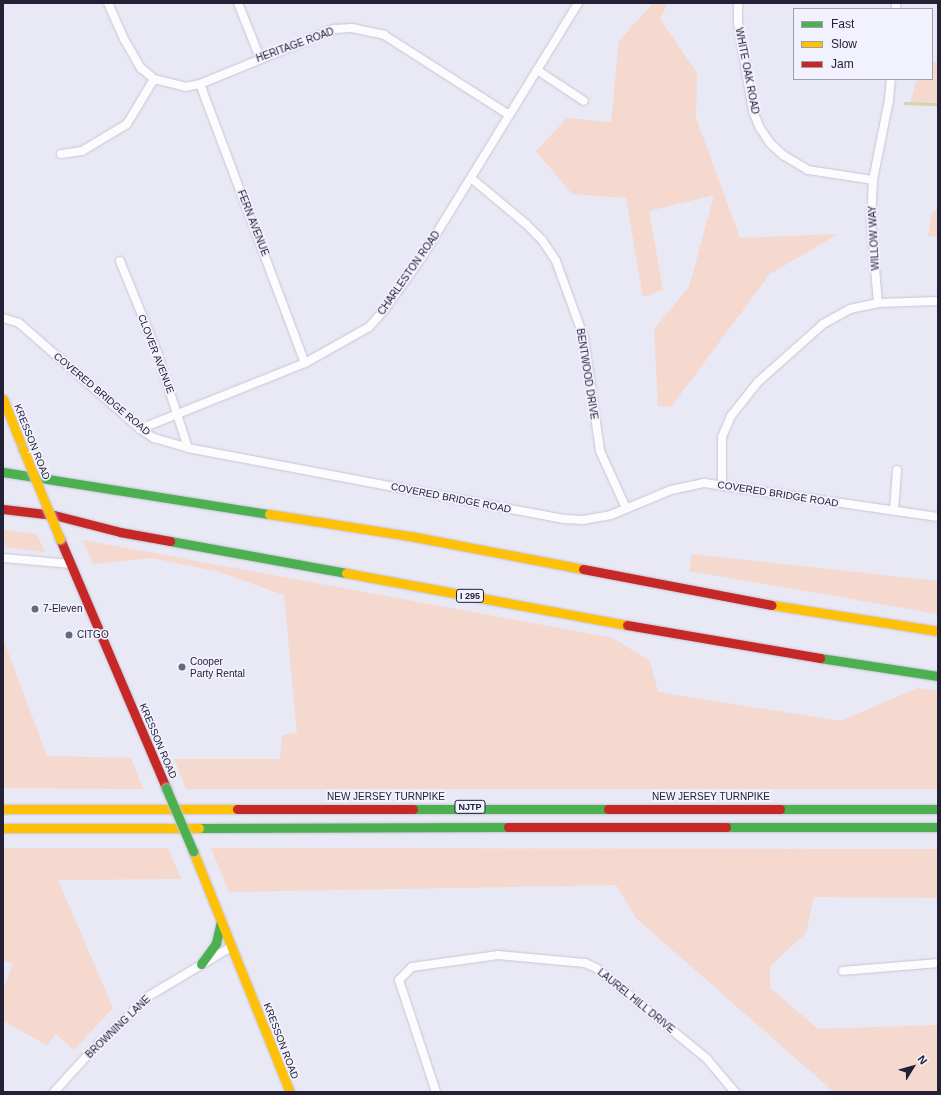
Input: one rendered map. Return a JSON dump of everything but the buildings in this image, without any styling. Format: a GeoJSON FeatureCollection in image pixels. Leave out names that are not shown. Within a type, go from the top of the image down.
{"type":"FeatureCollection","features":[{"type":"Feature","properties":{"kind":"main road","name":"KRESSON ROAD"},"geometry":{"type":"LineString","coordinates":[[3,399],[60,539],[193,851],[290,1092]]}},
{"type":"Feature","properties":{"kind":"main road"},"geometry":{"type":"LineString","coordinates":[[3,472],[410,536],[794,609],[938,631]]}},
{"type":"Feature","properties":{"kind":"main road","name":"I 295"},"geometry":{"type":"LineString","coordinates":[[3,509],[54,514],[120,532],[720,642],[938,676]]}},
{"type":"Feature","properties":{"kind":"main road","name":"NEW JERSEY TURNPIKE"},"geometry":{"type":"LineString","coordinates":[[3,809],[938,809]]}},
{"type":"Feature","properties":{"kind":"main road","name":"NJTP"},"geometry":{"type":"LineString","coordinates":[[3,828],[938,827]]}},
{"type":"Feature","properties":{"kind":"main road"},"geometry":{"type":"LineString","coordinates":[[201,964],[216,943],[221,922]]}},
{"type":"Feature","properties":{"kind":"street"},"geometry":{"type":"LineString","coordinates":[[61,154],[82,151],[127,124],[154,79],[138,62],[108,3]]}},
{"type":"Feature","properties":{"kind":"street"},"geometry":{"type":"LineString","coordinates":[[238,3],[260,58]]}},
{"type":"Feature","properties":{"kind":"street","name":"CHARLESTON ROAD"},"geometry":{"type":"LineString","coordinates":[[140,429],[305,363],[369,327],[385,309],[422,257],[578,3]]}},
{"type":"Feature","properties":{"kind":"street","name":"WHITE OAK ROAD"},"geometry":{"type":"LineString","coordinates":[[738,3],[738,23],[753,110],[760,128],[770,143],[783,155],[808,170],[873,180]]}},
{"type":"Feature","properties":{"kind":"street","name":"HERITAGE ROAD"},"geometry":{"type":"LineString","coordinates":[[154,79],[186,87],[200,84],[260,58],[334,29],[367,30],[384,36],[509,115]]}},
{"type":"Feature","properties":{"kind":"street"},"geometry":{"type":"LineString","coordinates":[[537,70],[584,101]]}},
{"type":"Feature","properties":{"kind":"street","name":"WILLOW WAY"},"geometry":{"type":"LineString","coordinates":[[878,303],[871,221],[873,180],[889,100],[891,80]]}},
{"type":"Feature","properties":{"kind":"street","name":"FERN AVENUE"},"geometry":{"type":"LineString","coordinates":[[200,84],[305,363]]}},
{"type":"Feature","properties":{"kind":"street","name":"BENTWOOD DRIVE"},"geometry":{"type":"LineString","coordinates":[[471,178],[526,224],[542,240],[556,261],[584,338],[600,451],[626,508]]}},
{"type":"Feature","properties":{"kind":"street","name":"CLOVER AVENUE"},"geometry":{"type":"LineString","coordinates":[[120,261],[157,352],[188,448]]}},
{"type":"Feature","properties":{"kind":"street"},"geometry":{"type":"LineString","coordinates":[[722,484],[722,437],[731,416],[758,382],[836,315],[850,309],[878,303],[938,301]]}},
{"type":"Feature","properties":{"kind":"street","name":"COVERED BRIDGE ROAD"},"geometry":{"type":"LineString","coordinates":[[3,318],[19,323],[140,429],[154,438],[188,448],[565,519],[594,519],[688,485],[722,484],[938,517]]}},
{"type":"Feature","properties":{"kind":"street"},"geometry":{"type":"LineString","coordinates":[[894,511],[897,470]]}},
{"type":"Feature","properties":{"kind":"street"},"geometry":{"type":"LineString","coordinates":[[3,558],[71,564]]}},
{"type":"Feature","properties":{"kind":"street","name":"BROWNING LANE"},"geometry":{"type":"LineString","coordinates":[[54,1092],[94,1048],[144,1000],[167,983],[231,947]]}},
{"type":"Feature","properties":{"kind":"street","name":"LAUREL HILL DRIVE"},"geometry":{"type":"LineString","coordinates":[[436,1092],[399,980],[412,967],[498,954],[585,963],[596,968],[707,1059],[735,1092]]}},
{"type":"Feature","properties":{"kind":"street"},"geometry":{"type":"LineString","coordinates":[[843,971],[938,964]]}},
{"type":"Feature","properties":{"kind":"shaded area"},"geometry":{"type":"Polygon","coordinates":[[[653,3],[668,3],[660,19],[697,73],[696,118],[740,238],[838,234],[770,274],[671,407],[658,406],[654,329],[689,287],[714,195],[649,211],[663,290],[643,297],[626,198],[572,194],[536,151],[567,118],[611,122],[619,41],[653,3]]]}},
{"type":"Feature","properties":{"kind":"shaded area"},"geometry":{"type":"Polygon","coordinates":[[[938,61],[938,106],[910,103],[917,80],[933,80],[933,63],[938,61]]]}},
{"type":"Feature","properties":{"kind":"shaded area"},"geometry":{"type":"Polygon","coordinates":[[[938,209],[938,237],[928,236],[932,212],[938,209]]]}},
{"type":"Feature","properties":{"kind":"shaded area"},"geometry":{"type":"Polygon","coordinates":[[[3,530],[37,534],[45,552],[3,547],[3,530]]]}},
{"type":"Feature","properties":{"kind":"shaded area"},"geometry":{"type":"Polygon","coordinates":[[[83,540],[613,638],[650,661],[658,692],[840,721],[918,688],[938,691],[938,789],[186,789],[174,759],[280,759],[282,735],[297,733],[284,595],[216,571],[152,558],[93,564],[83,540]]]}},
{"type":"Feature","properties":{"kind":"shaded area"},"geometry":{"type":"Polygon","coordinates":[[[692,554],[938,581],[938,614],[689,571],[692,554]]]}},
{"type":"Feature","properties":{"kind":"shaded area"},"geometry":{"type":"Polygon","coordinates":[[[3,639],[47,756],[131,758],[143,789],[3,788],[3,639]]]}},
{"type":"Feature","properties":{"kind":"shaded area"},"geometry":{"type":"Polygon","coordinates":[[[3,848],[168,848],[181,879],[58,880],[113,1008],[74,1050],[56,1034],[47,1045],[3,1021],[3,990],[13,964],[3,960],[3,848]]]}},
{"type":"Feature","properties":{"kind":"shaded area"},"geometry":{"type":"Polygon","coordinates":[[[211,848],[938,849],[938,898],[814,897],[806,933],[770,966],[770,988],[818,1029],[938,1025],[938,1092],[834,1092],[636,918],[616,885],[229,892],[211,848]]]}},
{"type":"Feature","properties":{"kind":"waterway"},"geometry":{"type":"LineString","coordinates":[[905,103],[938,104]]}},
{"type":"Feature","properties":{"kind":"traffic: fast"},"geometry":{"type":"LineString","coordinates":[[3,472],[269,514]]}},
{"type":"Feature","properties":{"kind":"traffic: fast"},"geometry":{"type":"LineString","coordinates":[[170,541],[346,573]]}},
{"type":"Feature","properties":{"kind":"traffic: fast"},"geometry":{"type":"LineString","coordinates":[[820,658],[938,676]]}},
{"type":"Feature","properties":{"kind":"traffic: fast"},"geometry":{"type":"LineString","coordinates":[[166,788],[193,851]]}},
{"type":"Feature","properties":{"kind":"traffic: fast"},"geometry":{"type":"LineString","coordinates":[[413,809],[608,809]]}},
{"type":"Feature","properties":{"kind":"traffic: fast"},"geometry":{"type":"LineString","coordinates":[[780,809],[938,809]]}},
{"type":"Feature","properties":{"kind":"traffic: fast"},"geometry":{"type":"LineString","coordinates":[[199,828],[508,827]]}},
{"type":"Feature","properties":{"kind":"traffic: fast"},"geometry":{"type":"LineString","coordinates":[[726,827],[938,827]]}},
{"type":"Feature","properties":{"kind":"traffic: fast"},"geometry":{"type":"LineString","coordinates":[[201,964],[216,943],[221,922]]}},
{"type":"Feature","properties":{"kind":"traffic: slow"},"geometry":{"type":"LineString","coordinates":[[3,399],[23,449]]}},
{"type":"Feature","properties":{"kind":"traffic: slow"},"geometry":{"type":"LineString","coordinates":[[23,449],[60,539]]}},
{"type":"Feature","properties":{"kind":"traffic: slow"},"geometry":{"type":"LineString","coordinates":[[269,514],[410,536],[583,569]]}},
{"type":"Feature","properties":{"kind":"traffic: slow"},"geometry":{"type":"LineString","coordinates":[[346,573],[627,625]]}},
{"type":"Feature","properties":{"kind":"traffic: slow"},"geometry":{"type":"LineString","coordinates":[[772,605],[938,631]]}},
{"type":"Feature","properties":{"kind":"traffic: slow"},"geometry":{"type":"LineString","coordinates":[[3,809],[237,809]]}},
{"type":"Feature","properties":{"kind":"traffic: slow"},"geometry":{"type":"LineString","coordinates":[[3,828],[199,828]]}},
{"type":"Feature","properties":{"kind":"traffic: slow"},"geometry":{"type":"LineString","coordinates":[[193,851],[290,1092]]}},
{"type":"Feature","properties":{"kind":"traffic: jam"},"geometry":{"type":"LineString","coordinates":[[3,509],[54,515],[120,532],[170,541]]}},
{"type":"Feature","properties":{"kind":"traffic: jam"},"geometry":{"type":"LineString","coordinates":[[60,539],[166,788]]}},
{"type":"Feature","properties":{"kind":"traffic: jam"},"geometry":{"type":"LineString","coordinates":[[583,569],[772,605]]}},
{"type":"Feature","properties":{"kind":"traffic: jam"},"geometry":{"type":"LineString","coordinates":[[627,625],[820,658]]}},
{"type":"Feature","properties":{"kind":"traffic: jam"},"geometry":{"type":"LineString","coordinates":[[237,809],[413,809]]}},
{"type":"Feature","properties":{"kind":"traffic: jam"},"geometry":{"type":"LineString","coordinates":[[608,809],[780,809]]}},
{"type":"Feature","properties":{"kind":"traffic: jam"},"geometry":{"type":"LineString","coordinates":[[508,827],[726,827]]}},
{"type":"Feature","properties":{"kind":"place","name":"7-Eleven"},"geometry":{"type":"Point","coordinates":[35,609]}},
{"type":"Feature","properties":{"kind":"place","name":"CITGO"},"geometry":{"type":"Point","coordinates":[69,635]}},
{"type":"Feature","properties":{"kind":"place","name":"Cooper Party Rental"},"geometry":{"type":"Point","coordinates":[182,667]}}]}
